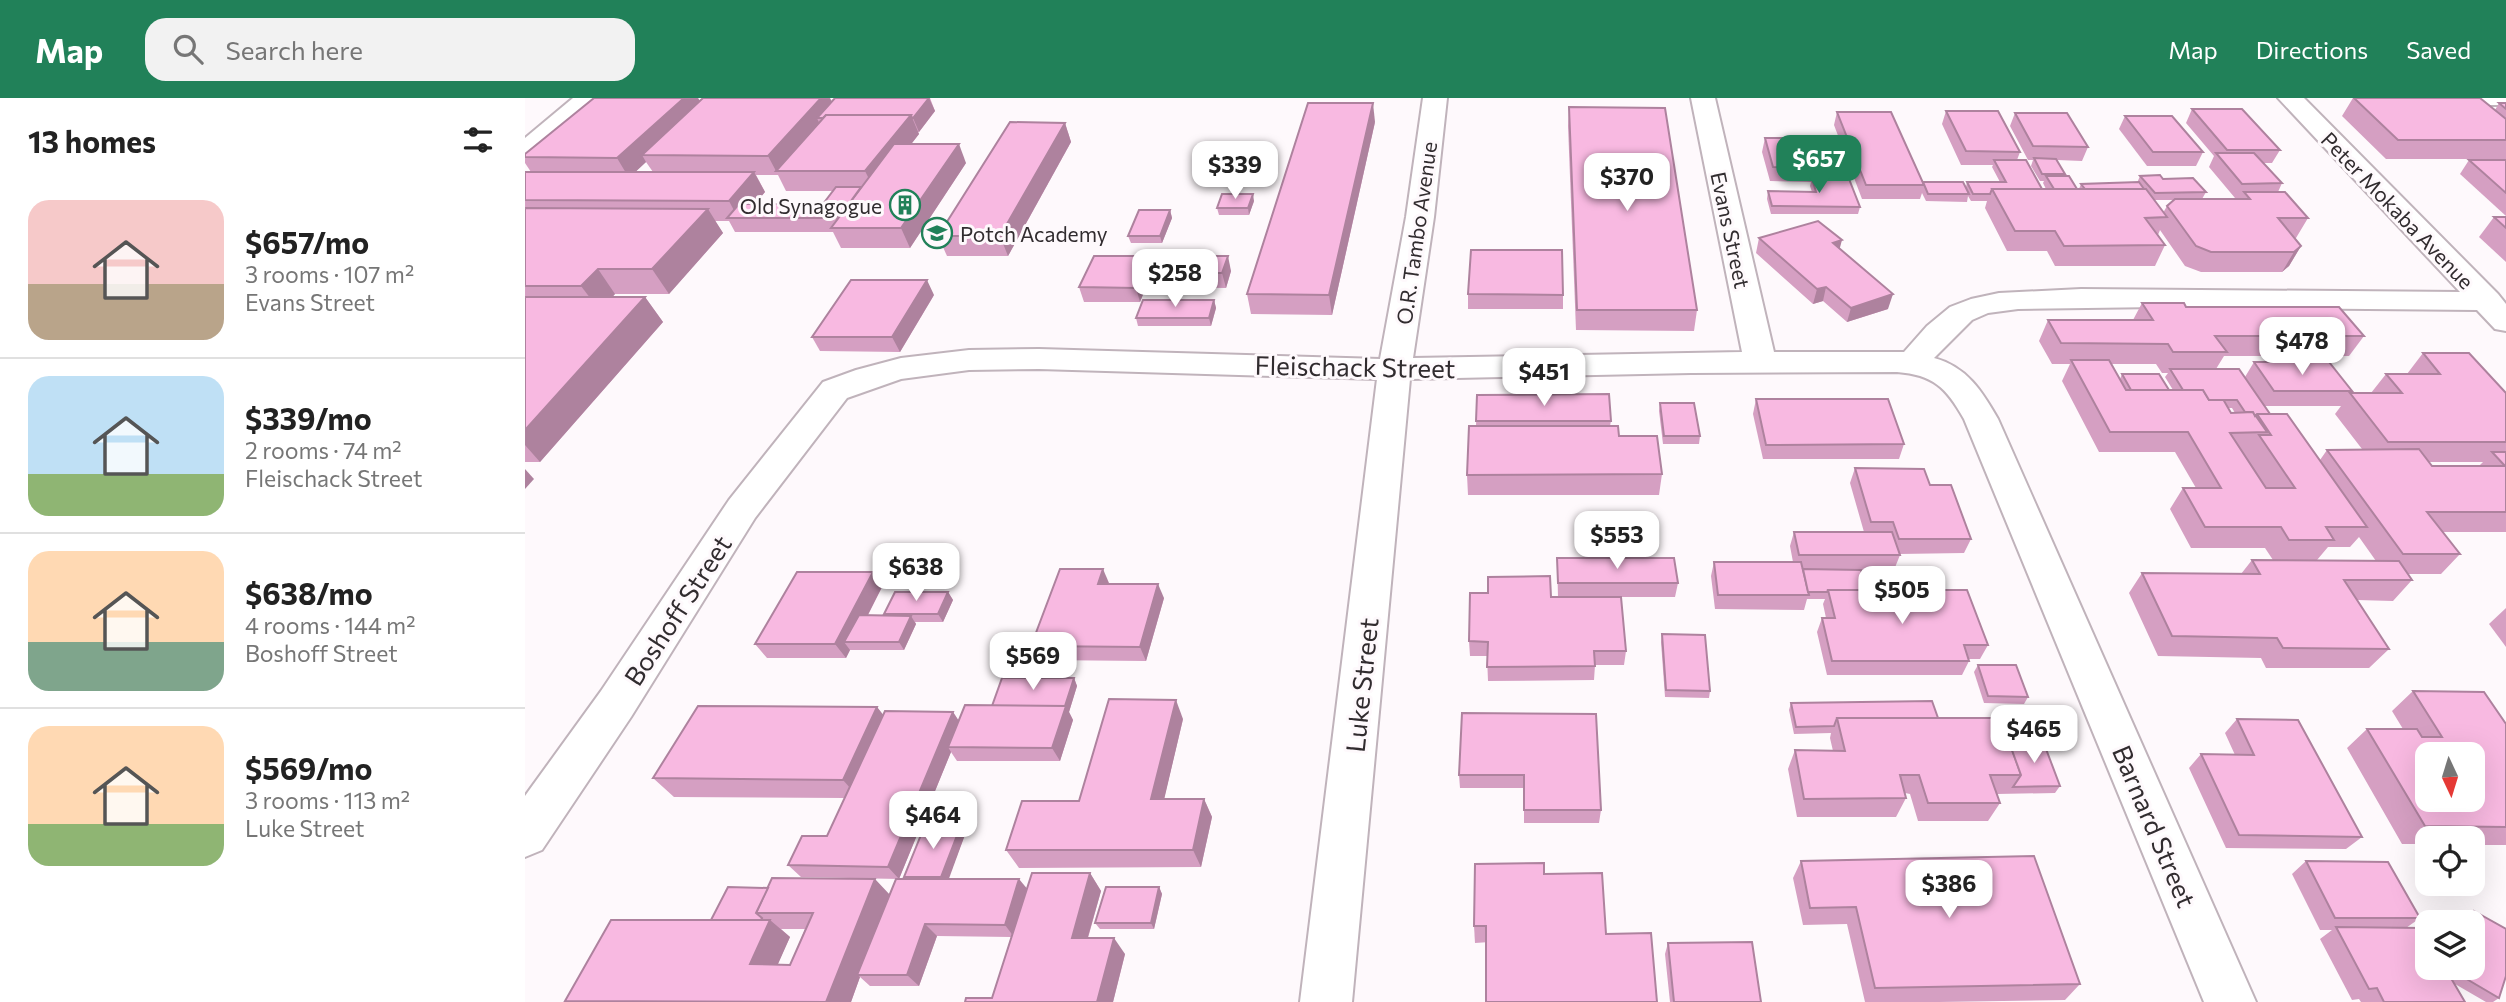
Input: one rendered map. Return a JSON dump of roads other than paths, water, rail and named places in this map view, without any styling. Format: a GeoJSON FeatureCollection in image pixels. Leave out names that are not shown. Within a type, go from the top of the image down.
{"type":"FeatureCollection","features":[{"type":"Feature","properties":{"kind":"street"},"geometry":{"type":"LineString","coordinates":[[525,151],[588,98]]}},
{"type":"Feature","properties":{"kind":"street","name":"O.R. Tambo Avenue"},"geometry":{"type":"LineString","coordinates":[[1395,369],[1420,216],[1435,98]]}},
{"type":"Feature","properties":{"kind":"street","name":"Evans Street"},"geometry":{"type":"LineString","coordinates":[[1703,98],[1760,362]]}},
{"type":"Feature","properties":{"kind":"street","name":"Peter Mokaba Avenue"},"geometry":{"type":"LineString","coordinates":[[2290,98],[2497,311]]}},
{"type":"Feature","properties":{"kind":"street"},"geometry":{"type":"LineString","coordinates":[[2442,98],[2506,98]]}},
{"type":"Feature","properties":{"kind":"street"},"geometry":{"type":"LineString","coordinates":[[1912,363],[1952,319],[1972,307],[2004,303],[2093,298],[2497,311]]}},
{"type":"Feature","properties":{"kind":"street","name":"Fleischack Street"},"geometry":{"type":"LineString","coordinates":[[835,390],[898,369],[978,358],[1395,369],[1760,362],[1912,363],[1938,369],[1951,376],[1966,393],[1981,419]]}},
{"type":"Feature","properties":{"kind":"street","name":"Luke Street"},"geometry":{"type":"LineString","coordinates":[[1326,1002],[1395,369]]}},
{"type":"Feature","properties":{"kind":"street","name":"Boshoff Street"},"geometry":{"type":"LineString","coordinates":[[525,835],[617,704],[742,509],[835,390]]}},
{"type":"Feature","properties":{"kind":"street","name":"Barnard Street"},"geometry":{"type":"LineString","coordinates":[[1981,419],[2230,1002]]}},
{"type":"Feature","properties":{"kind":"place","name":"Old Synagogue"},"geometry":{"type":"Point","coordinates":[905,205]}},
{"type":"Feature","properties":{"kind":"place","name":"Potch Academy"},"geometry":{"type":"Point","coordinates":[937,233]}}]}
